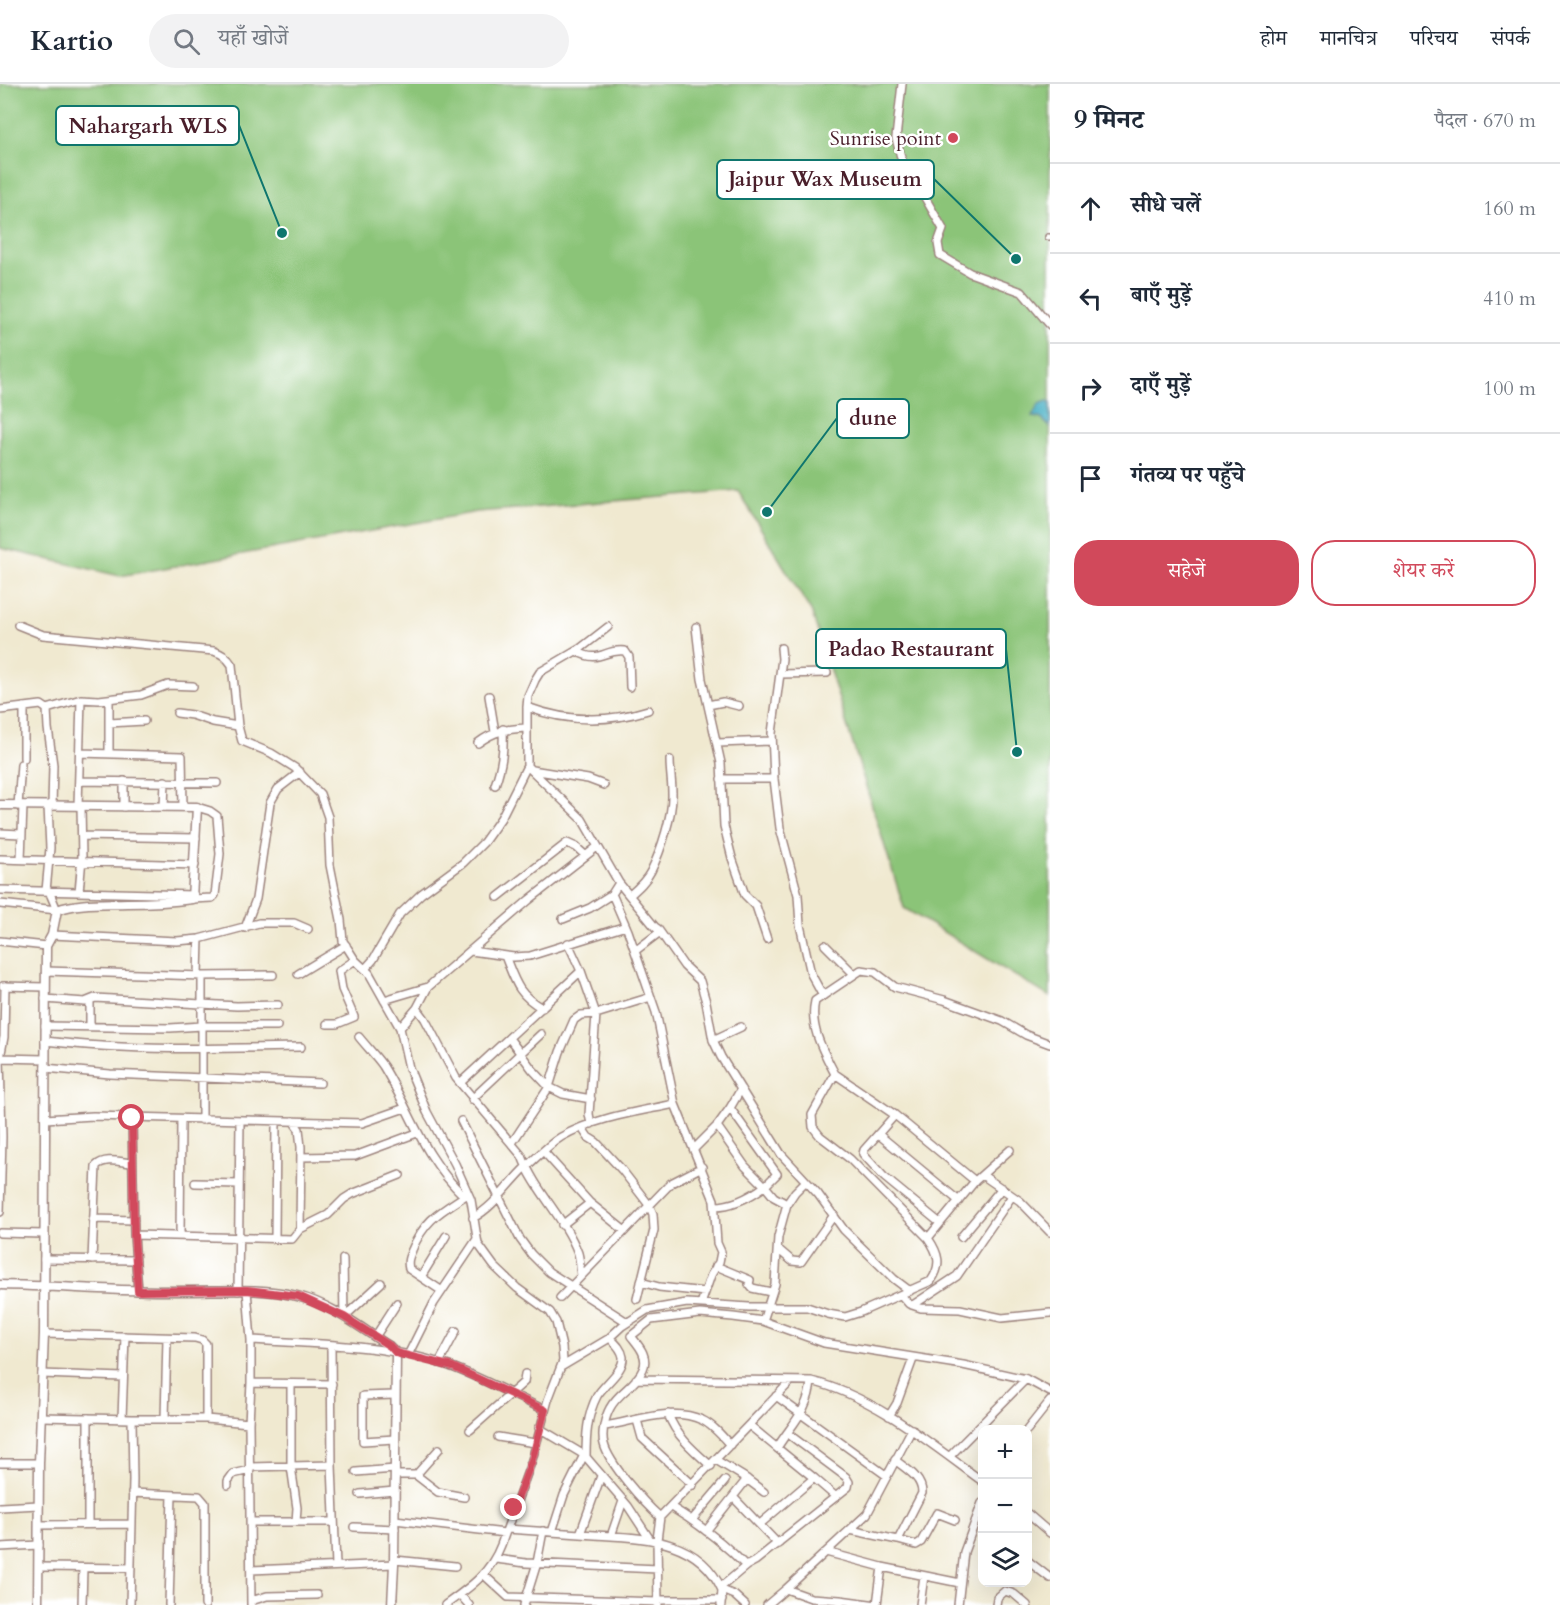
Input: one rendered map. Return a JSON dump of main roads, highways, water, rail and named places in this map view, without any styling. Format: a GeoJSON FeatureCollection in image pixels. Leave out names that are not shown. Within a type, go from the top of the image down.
{"type":"FeatureCollection","features":[{"type":"Feature","properties":{"kind":"water"},"geometry":{"type":"Polygon","coordinates":[[[1050,402],[1050,427],[1041,419],[1032,417],[1039,404],[1050,402]]]}},
{"type":"Feature","properties":{"kind":"place","name":"Sunrise point"},"geometry":{"type":"Point","coordinates":[953,138]}},
{"type":"Feature","properties":{"kind":"place","name":"Nahargarh WLS"},"geometry":{"type":"Point","coordinates":[282,233]}},
{"type":"Feature","properties":{"kind":"place","name":"Jaipur Wax Museum"},"geometry":{"type":"Point","coordinates":[1016,259]}},
{"type":"Feature","properties":{"kind":"place","name":"dune"},"geometry":{"type":"Point","coordinates":[767,512]}},
{"type":"Feature","properties":{"kind":"place","name":"Padao Restaurant"},"geometry":{"type":"Point","coordinates":[1017,752]}}]}
